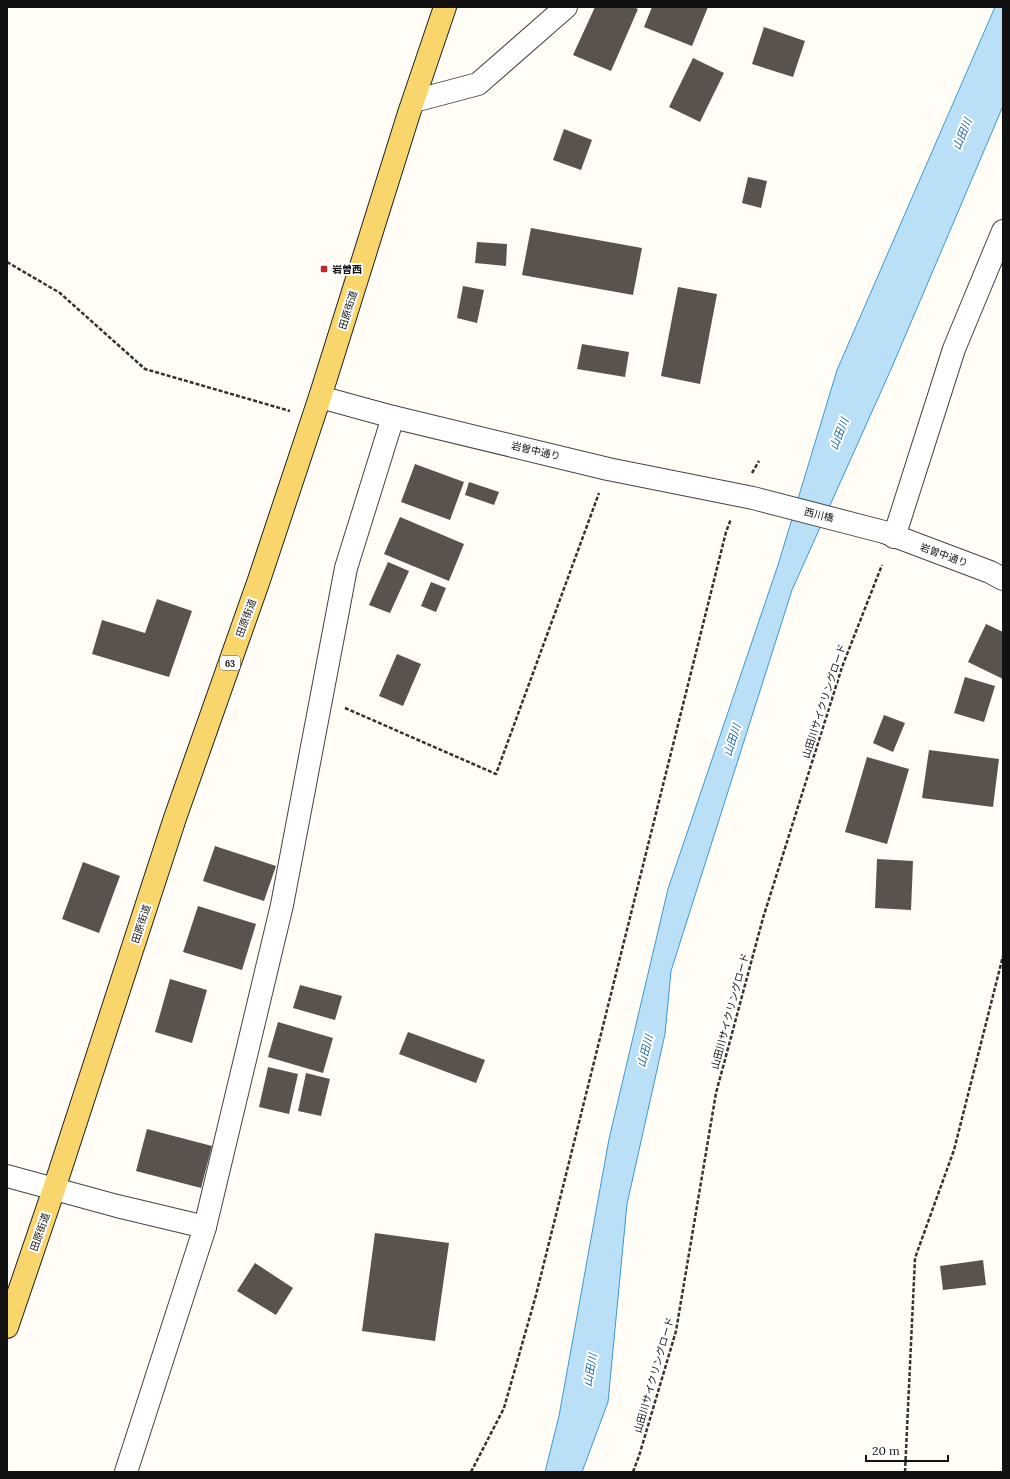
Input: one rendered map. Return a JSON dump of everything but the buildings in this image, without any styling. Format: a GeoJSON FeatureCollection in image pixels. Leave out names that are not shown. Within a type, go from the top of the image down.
{"type":"FeatureCollection","features":[{"type":"Feature","properties":{"kind":"main road","name":"田原街道"},"geometry":{"type":"LineString","coordinates":[[9,1322],[175,818],[259,580],[320,397],[445,7]]}},
{"type":"Feature","properties":{"kind":"street"},"geometry":{"type":"LineString","coordinates":[[414,101],[478,84],[566,7]]}},
{"type":"Feature","properties":{"kind":"street"},"geometry":{"type":"LineString","coordinates":[[889,534],[954,348],[1003,231]]}},
{"type":"Feature","properties":{"kind":"street","name":"岩曽中通り"},"geometry":{"type":"LineString","coordinates":[[320,397],[393,417],[608,469],[753,498]]}},
{"type":"Feature","properties":{"kind":"street"},"geometry":{"type":"LineString","coordinates":[[126,1472],[205,1227],[282,905],[346,568],[393,417]]}},
{"type":"Feature","properties":{"kind":"street","name":"西川橋"},"geometry":{"type":"LineString","coordinates":[[753,498],[889,534]]}},
{"type":"Feature","properties":{"kind":"street","name":"岩曽中通り"},"geometry":{"type":"LineString","coordinates":[[889,534],[990,572],[1003,579]]}},
{"type":"Feature","properties":{"kind":"street"},"geometry":{"type":"LineString","coordinates":[[7,1176],[205,1227]]}},
{"type":"Feature","properties":{"kind":"path"},"geometry":{"type":"LineString","coordinates":[[7,262],[60,293],[145,369],[313,418]]}},
{"type":"Feature","properties":{"kind":"path"},"geometry":{"type":"LineString","coordinates":[[322,698],[496,774],[608,469]]}},
{"type":"Feature","properties":{"kind":"path"},"geometry":{"type":"LineString","coordinates":[[471,1472],[504,1408],[536,1294],[726,532]]}},
{"type":"Feature","properties":{"kind":"path","name":"山田川サイクリングロード"},"geometry":{"type":"LineString","coordinates":[[633,1472],[676,1331],[716,1093],[761,926],[842,667],[882,565]]}},
{"type":"Feature","properties":{"kind":"path"},"geometry":{"type":"LineString","coordinates":[[905,1472],[915,1258],[954,1150],[1003,956]]}},
{"type":"Feature","properties":{"kind":"water","name":"山田川"},"geometry":{"type":"Polygon","coordinates":[[[995,7],[1003,7],[1003,106],[892,367],[792,590],[671,971],[665,1034],[627,1204],[608,1402],[582,1472],[545,1472],[559,1416],[609,1139],[668,889],[778,565],[837,370],[995,7]]]}},
{"type":"Feature","properties":{"kind":"place","name":"岩曽西"},"geometry":{"type":"Point","coordinates":[324,269]}}]}
